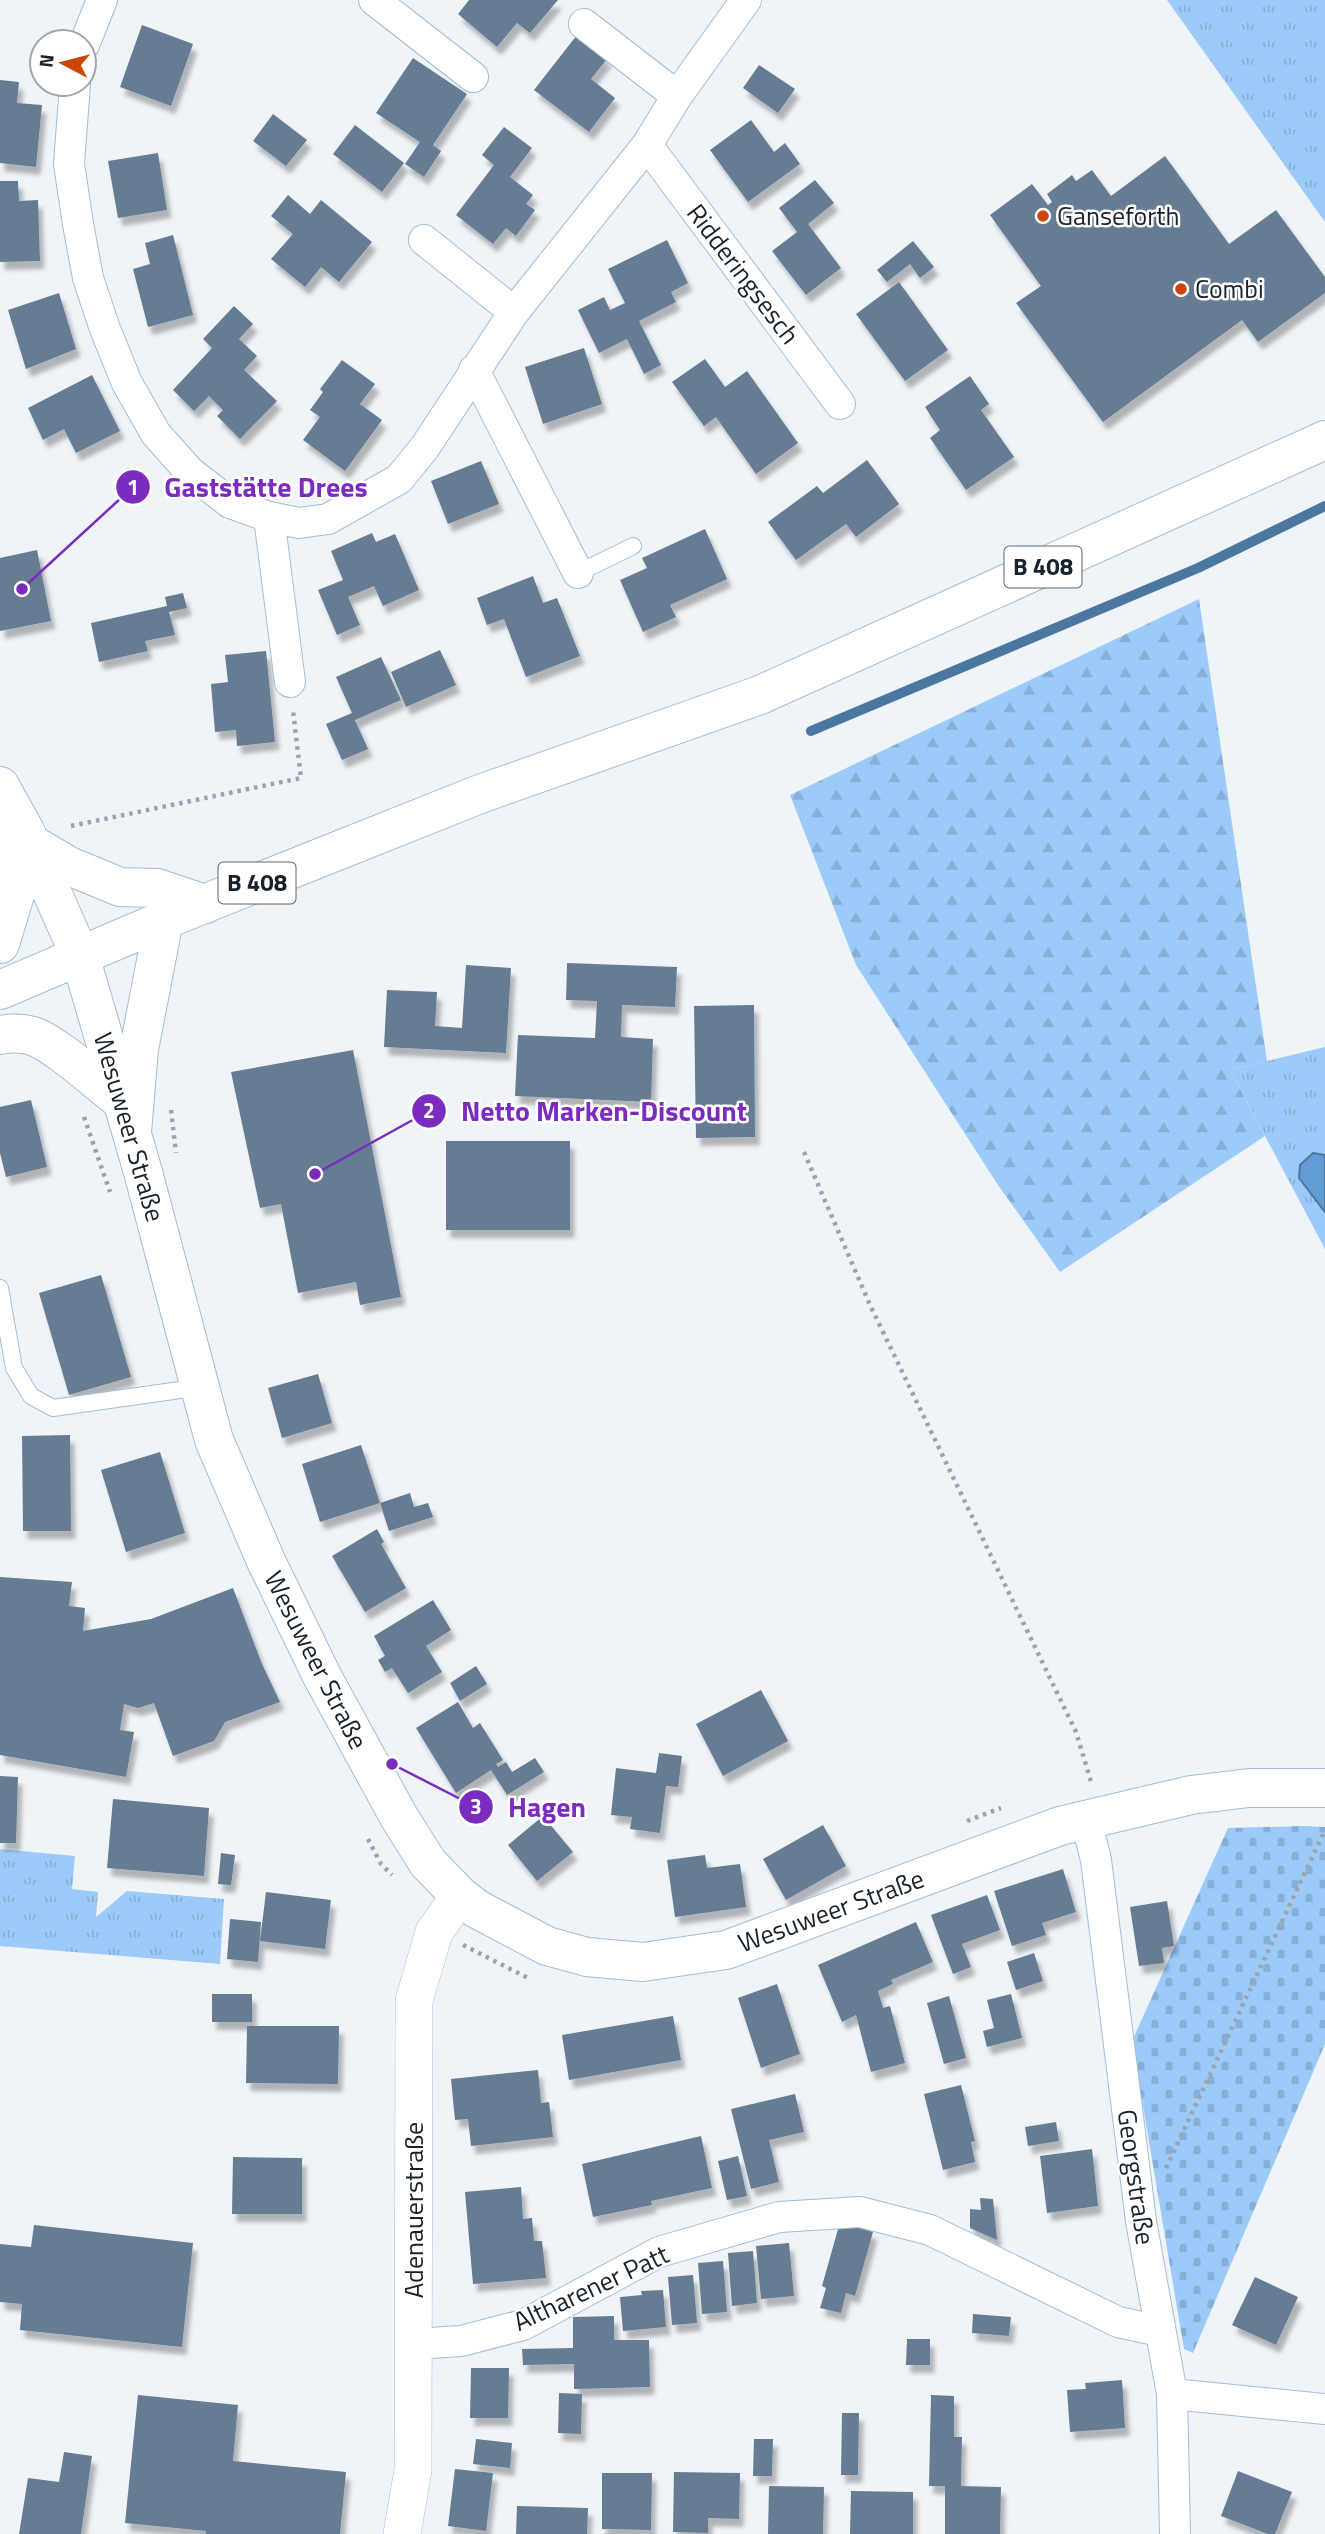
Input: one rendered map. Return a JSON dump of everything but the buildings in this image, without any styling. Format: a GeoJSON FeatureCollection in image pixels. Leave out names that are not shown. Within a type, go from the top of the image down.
{"type":"FeatureCollection","features":[{"type":"Feature","properties":{"kind":"main road","name":"B 408"},"geometry":{"type":"LineString","coordinates":[[0,990],[164,920],[480,794],[760,695],[1325,440]]}},
{"type":"Feature","properties":{"kind":"main road","name":"Wesuweer Straße"},"geometry":{"type":"LineString","coordinates":[[0,786],[30,843],[80,956],[127,1117],[214,1440],[265,1561],[322,1676],[399,1817],[428,1863],[450,1909],[477,1909],[547,1946],[587,1956],[643,1962],[726,1950],[1048,1831],[1087,1800],[1203,1794],[1249,1788],[1325,1788]]}},
{"type":"Feature","properties":{"kind":"main road"},"geometry":{"type":"LineString","coordinates":[[0,814],[17,888],[0,944]]}},
{"type":"Feature","properties":{"kind":"main road"},"geometry":{"type":"LineString","coordinates":[[30,843],[69,866],[120,887],[158,888],[205,904]]}},
{"type":"Feature","properties":{"kind":"main road"},"geometry":{"type":"LineString","coordinates":[[127,1117],[164,920]]}},
{"type":"Feature","properties":{"kind":"main road"},"geometry":{"type":"LineString","coordinates":[[0,1035],[18,1033],[35,1037],[62,1055],[127,1117]]}},
{"type":"Feature","properties":{"kind":"street"},"geometry":{"type":"LineString","coordinates":[[91,28],[102,0]]}},
{"type":"Feature","properties":{"kind":"street"},"geometry":{"type":"LineString","coordinates":[[374,0],[473,76]]}},
{"type":"Feature","properties":{"kind":"street"},"geometry":{"type":"LineString","coordinates":[[74,98],[69,164],[88,278],[127,383],[156,434],[190,472],[230,503],[269,517],[299,523],[328,519],[399,479],[425,447],[514,312],[647,145],[677,96],[746,0]]}},
{"type":"Feature","properties":{"kind":"street"},"geometry":{"type":"LineString","coordinates":[[584,24],[677,96]]}},
{"type":"Feature","properties":{"kind":"street","name":"Ridderingsesch"},"geometry":{"type":"LineString","coordinates":[[647,145],[840,404]]}},
{"type":"Feature","properties":{"kind":"street"},"geometry":{"type":"LineString","coordinates":[[424,240],[514,312]]}},
{"type":"Feature","properties":{"kind":"street"},"geometry":{"type":"LineString","coordinates":[[474,370],[578,573]]}},
{"type":"Feature","properties":{"kind":"street"},"geometry":{"type":"LineString","coordinates":[[269,517],[290,682]]}},
{"type":"Feature","properties":{"kind":"street","name":"Georgstraße"},"geometry":{"type":"LineString","coordinates":[[1087,1800],[1141,2221],[1172,2394],[1175,2534]]}},
{"type":"Feature","properties":{"kind":"street","name":"Adenauerstraße"},"geometry":{"type":"LineString","coordinates":[[402,2534],[413,2470],[414,2001],[434,1932],[450,1909]]}},
{"type":"Feature","properties":{"kind":"street","name":"Altharener Patt"},"geometry":{"type":"LineString","coordinates":[[415,2344],[461,2341],[523,2325],[659,2252],[779,2217],[860,2212],[930,2230],[1118,2322],[1160,2331]]}},
{"type":"Feature","properties":{"kind":"street"},"geometry":{"type":"LineString","coordinates":[[1172,2394],[1325,2409]]}},
{"type":"Feature","properties":{"kind":"lane"},"geometry":{"type":"LineString","coordinates":[[578,573],[633,546]]}},
{"type":"Feature","properties":{"kind":"lane"},"geometry":{"type":"LineString","coordinates":[[0,1288],[14,1368],[31,1396],[53,1408],[201,1387]]}},
{"type":"Feature","properties":{"kind":"path"},"geometry":{"type":"LineString","coordinates":[[75,834],[64,827],[301,778],[290,682]]}},
{"type":"Feature","properties":{"kind":"path"},"geometry":{"type":"LineString","coordinates":[[171,1109],[177,1163]]}},
{"type":"Feature","properties":{"kind":"path"},"geometry":{"type":"LineString","coordinates":[[82,1114],[88,1123],[110,1193]]}},
{"type":"Feature","properties":{"kind":"path"},"geometry":{"type":"LineString","coordinates":[[804,1152],[870,1305],[1076,1732],[1087,1800]]}},
{"type":"Feature","properties":{"kind":"path"},"geometry":{"type":"LineString","coordinates":[[1087,1800],[1104,1785]]}},
{"type":"Feature","properties":{"kind":"path"},"geometry":{"type":"LineString","coordinates":[[964,1822],[985,1812],[1009,1806]]}},
{"type":"Feature","properties":{"kind":"path"},"geometry":{"type":"LineString","coordinates":[[364,1829],[381,1864],[401,1884]]}},
{"type":"Feature","properties":{"kind":"path"},"geometry":{"type":"LineString","coordinates":[[1165,2171],[1325,1830]]}},
{"type":"Feature","properties":{"kind":"path"},"geometry":{"type":"LineString","coordinates":[[450,1909],[461,1944],[536,1981]]}},
{"type":"Feature","properties":{"kind":"green space"},"geometry":{"type":"Polygon","coordinates":[[[1167,0],[1325,0],[1325,222],[1167,0]]]}},
{"type":"Feature","properties":{"kind":"green space"},"geometry":{"type":"Polygon","coordinates":[[[1199,599],[1267,1061],[1230,1070],[1265,1136],[1060,1272],[998,1185],[856,965],[790,795],[1199,599]]]}},
{"type":"Feature","properties":{"kind":"green space"},"geometry":{"type":"Polygon","coordinates":[[[1325,1047],[1325,1249],[1230,1070],[1325,1047]]]}},
{"type":"Feature","properties":{"kind":"green space"},"geometry":{"type":"Polygon","coordinates":[[[1325,1827],[1325,2044],[1193,2353],[1184,2349],[1132,2041],[1228,1828],[1325,1827]]]}},
{"type":"Feature","properties":{"kind":"green space"},"geometry":{"type":"Polygon","coordinates":[[[0,1849],[75,1856],[72,1889],[98,1892],[96,1917],[127,1891],[224,1899],[220,1964],[0,1946],[0,1849]]]}},
{"type":"Feature","properties":{"kind":"shaded area"},"geometry":{"type":"Polygon","coordinates":[[[1313,1153],[1325,1155],[1325,1212],[1299,1178],[1300,1165],[1313,1153]]]}},
{"type":"Feature","properties":{"kind":"waterway"},"geometry":{"type":"LineString","coordinates":[[811,731],[1198,568],[1325,506]]}},
{"type":"Feature","properties":{"kind":"place","name":"Ganseforth"},"geometry":{"type":"Point","coordinates":[1043,216]}},
{"type":"Feature","properties":{"kind":"place","name":"Combi"},"geometry":{"type":"Point","coordinates":[1181,289]}},
{"type":"Feature","properties":{"kind":"place","name":"Gaststätte Drees"},"geometry":{"type":"Point","coordinates":[22,589]}},
{"type":"Feature","properties":{"kind":"place","name":"Netto Marken-Discount"},"geometry":{"type":"Point","coordinates":[315,1174]}},
{"type":"Feature","properties":{"kind":"place","name":"Hagen"},"geometry":{"type":"Point","coordinates":[392,1764]}}]}
